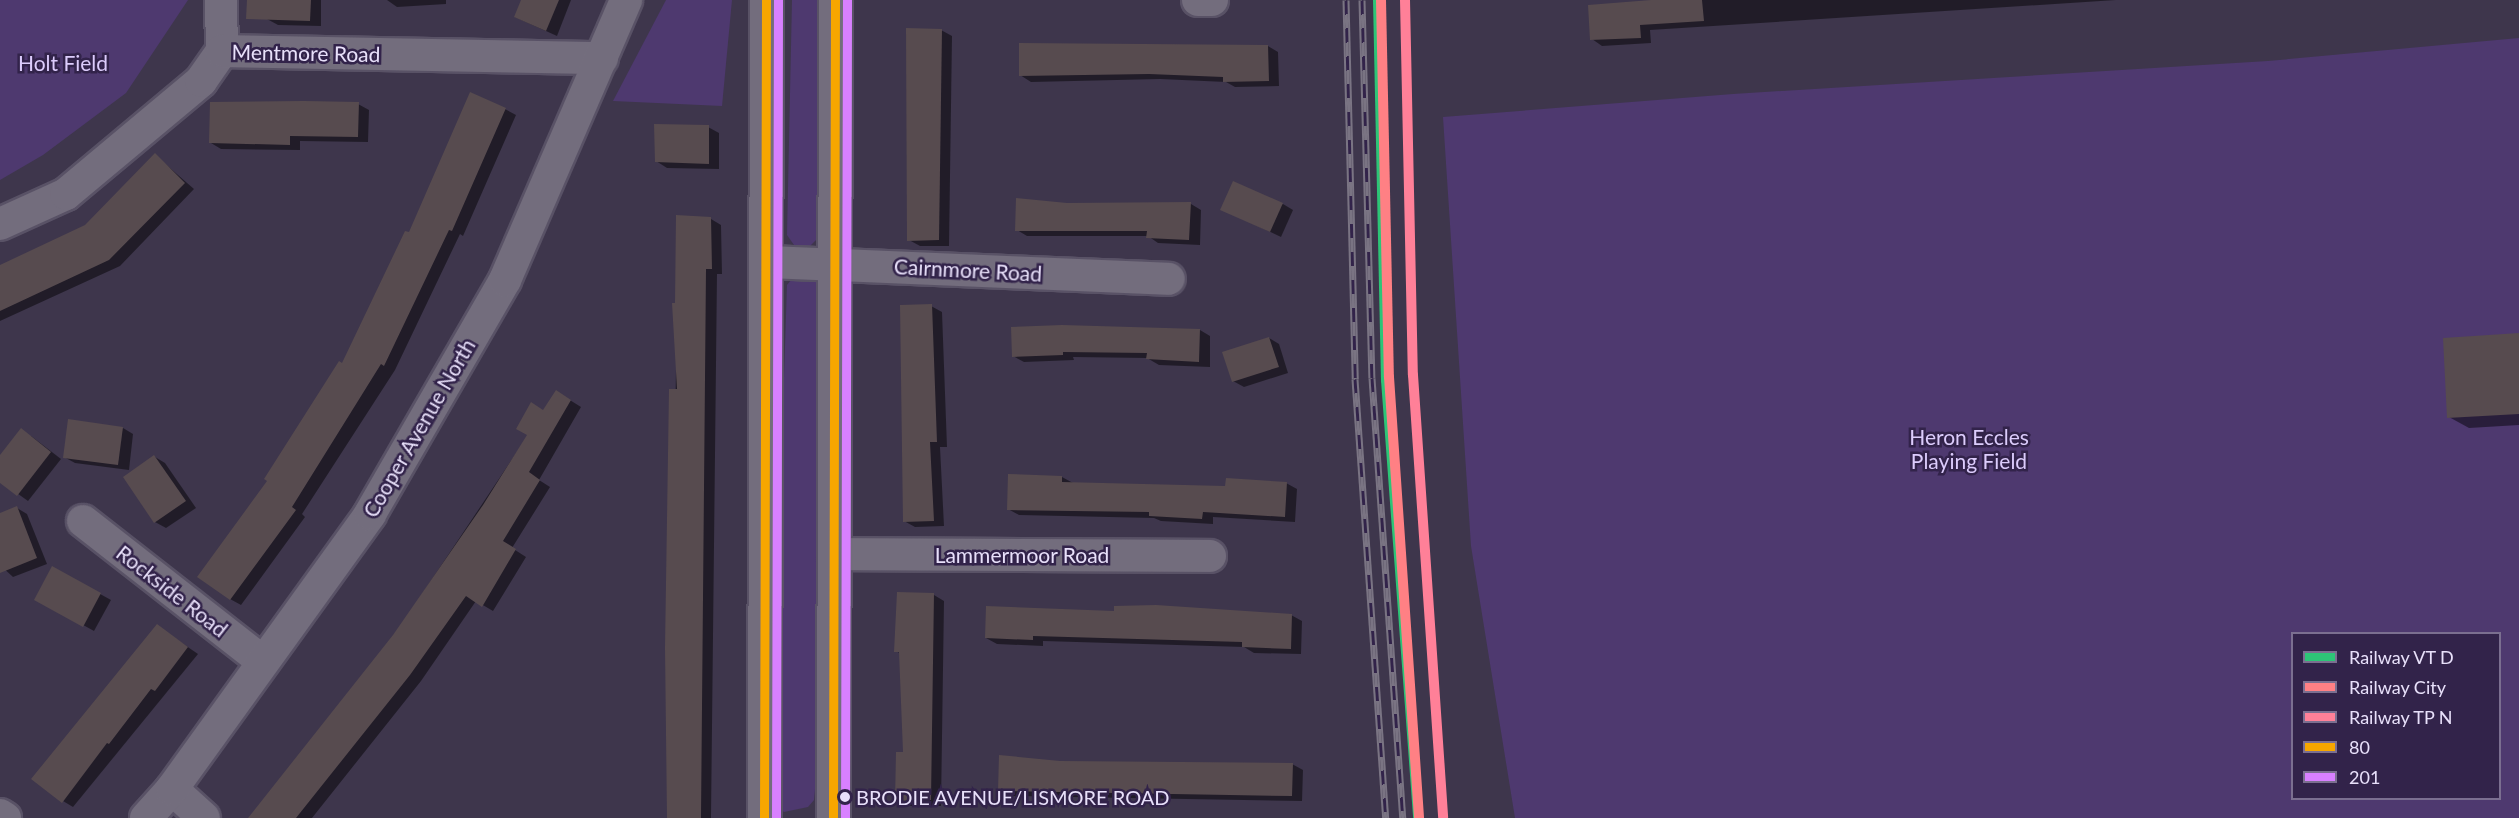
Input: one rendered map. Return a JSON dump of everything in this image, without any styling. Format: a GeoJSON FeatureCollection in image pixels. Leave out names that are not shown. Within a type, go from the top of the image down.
{"type":"FeatureCollection","features":[{"type":"Feature","properties":{"kind":"street"},"geometry":{"type":"LineString","coordinates":[[221,0],[222,51]]}},
{"type":"Feature","properties":{"kind":"street","name":"Cooper Avenue North"},"geometry":{"type":"LineString","coordinates":[[146,818],[172,789],[261,660],[370,514],[505,280],[626,0]]}},
{"type":"Feature","properties":{"kind":"street"},"geometry":{"type":"LineString","coordinates":[[764,818],[766,0]]}},
{"type":"Feature","properties":{"kind":"street"},"geometry":{"type":"LineString","coordinates":[[833,818],[837,265],[835,0]]}},
{"type":"Feature","properties":{"kind":"street"},"geometry":{"type":"LineString","coordinates":[[1198,0],[1212,0]]}},
{"type":"Feature","properties":{"kind":"street","name":"Mentmore Road"},"geometry":{"type":"LineString","coordinates":[[0,224],[66,194],[201,81],[222,51],[602,58]]}},
{"type":"Feature","properties":{"kind":"street","name":"Cairnmore Road"},"geometry":{"type":"LineString","coordinates":[[767,262],[1169,279]]}},
{"type":"Feature","properties":{"kind":"street","name":"Rockside Road"},"geometry":{"type":"LineString","coordinates":[[83,521],[261,660]]}},
{"type":"Feature","properties":{"kind":"street","name":"Lammermoor Road"},"geometry":{"type":"LineString","coordinates":[[834,554],[1210,556]]}},
{"type":"Feature","properties":{"kind":"street"},"geometry":{"type":"LineString","coordinates":[[172,789],[204,818]]}},
{"type":"Feature","properties":{"kind":"street"},"geometry":{"type":"LineString","coordinates":[[0,815],[5,818]]}},
{"type":"Feature","properties":{"kind":"green space","name":"Holt Field"},"geometry":{"type":"Polygon","coordinates":[[[0,0],[188,0],[126,93],[43,155],[0,180],[0,0]]]}},
{"type":"Feature","properties":{"kind":"green space"},"geometry":{"type":"Polygon","coordinates":[[[666,0],[732,0],[722,106],[613,101],[666,0]]]}},
{"type":"Feature","properties":{"kind":"green space"},"geometry":{"type":"Polygon","coordinates":[[[792,0],[827,0],[822,234],[808,248],[794,245],[787,235],[792,0]]]}},
{"type":"Feature","properties":{"kind":"green space","name":"Heron Eccles Playing Field"},"geometry":{"type":"Polygon","coordinates":[[[2519,38],[2519,818],[1515,818],[1471,546],[1443,117],[1733,94],[2268,61],[2519,38]]]}},
{"type":"Feature","properties":{"kind":"green space"},"geometry":{"type":"Polygon","coordinates":[[[796,274],[814,276],[821,285],[816,779],[814,800],[808,807],[784,812],[775,805],[780,501],[787,285],[796,274]]]}},
{"type":"Feature","properties":{"kind":"building"},"geometry":{"type":"Polygon","coordinates":[[[247,0],[311,0],[310,21],[246,19],[247,0]]]}},
{"type":"Feature","properties":{"kind":"building"},"geometry":{"type":"Polygon","coordinates":[[[521,0],[559,0],[546,31],[514,17],[521,0]]]}},
{"type":"Feature","properties":{"kind":"building"},"geometry":{"type":"Polygon","coordinates":[[[1651,0],[1702,0],[1704,21],[1640,25],[1641,38],[1590,40],[1588,5],[1651,0]]]}},
{"type":"Feature","properties":{"kind":"building"},"geometry":{"type":"Polygon","coordinates":[[[906,28],[942,29],[939,240],[907,241],[906,28]]]}},
{"type":"Feature","properties":{"kind":"building"},"geometry":{"type":"Polygon","coordinates":[[[1019,43],[1268,45],[1269,81],[1223,82],[1223,77],[1149,74],[1019,76],[1019,43]]]}},
{"type":"Feature","properties":{"kind":"building"},"geometry":{"type":"Polygon","coordinates":[[[470,92],[506,108],[452,231],[449,230],[384,366],[381,364],[292,507],[296,510],[230,600],[197,577],[267,481],[264,479],[339,361],[342,363],[405,231],[409,232],[470,92]]]}},
{"type":"Feature","properties":{"kind":"building"},"geometry":{"type":"Polygon","coordinates":[[[210,102],[359,102],[358,137],[290,136],[290,145],[209,143],[210,102]]]}},
{"type":"Feature","properties":{"kind":"building"},"geometry":{"type":"Polygon","coordinates":[[[654,124],[709,125],[709,164],[655,162],[654,124]]]}},
{"type":"Feature","properties":{"kind":"building"},"geometry":{"type":"Polygon","coordinates":[[[155,153],[185,183],[109,260],[0,311],[0,265],[85,225],[155,153]]]}},
{"type":"Feature","properties":{"kind":"building"},"geometry":{"type":"Polygon","coordinates":[[[1233,181],[1283,203],[1270,232],[1220,210],[1233,181]]]}},
{"type":"Feature","properties":{"kind":"building"},"geometry":{"type":"Polygon","coordinates":[[[1016,198],[1067,203],[1191,202],[1189,240],[1146,238],[1147,231],[1015,231],[1016,198]]]}},
{"type":"Feature","properties":{"kind":"building"},"geometry":{"type":"Polygon","coordinates":[[[676,215],[711,217],[712,269],[706,269],[701,818],[667,818],[665,648],[669,389],[677,389],[672,303],[675,303],[676,215]]]}},
{"type":"Feature","properties":{"kind":"building"},"geometry":{"type":"Polygon","coordinates":[[[932,304],[937,442],[930,442],[934,521],[903,522],[900,305],[932,304]]]}},
{"type":"Feature","properties":{"kind":"building"},"geometry":{"type":"Polygon","coordinates":[[[1062,325],[1200,329],[1199,362],[1146,359],[1147,353],[1063,352],[1063,355],[1012,357],[1011,327],[1062,325]]]}},
{"type":"Feature","properties":{"kind":"building"},"geometry":{"type":"Polygon","coordinates":[[[2519,333],[2519,414],[2447,418],[2443,338],[2519,333]]]}},
{"type":"Feature","properties":{"kind":"building"},"geometry":{"type":"Polygon","coordinates":[[[1269,337],[1279,367],[1232,382],[1222,352],[1269,337]]]}},
{"type":"Feature","properties":{"kind":"building"},"geometry":{"type":"Polygon","coordinates":[[[556,390],[571,400],[529,472],[540,480],[503,541],[516,549],[482,607],[466,596],[410,675],[296,818],[248,818],[393,635],[483,505],[527,435],[516,429],[531,402],[543,410],[556,390]]]}},
{"type":"Feature","properties":{"kind":"building"},"geometry":{"type":"Polygon","coordinates":[[[68,419],[123,427],[118,465],[63,458],[68,419]]]}},
{"type":"Feature","properties":{"kind":"building"},"geometry":{"type":"Polygon","coordinates":[[[21,428],[51,452],[17,496],[0,483],[0,455],[21,428]]]}},
{"type":"Feature","properties":{"kind":"building"},"geometry":{"type":"Polygon","coordinates":[[[154,455],[186,501],[154,523],[123,477],[154,455]]]}},
{"type":"Feature","properties":{"kind":"building"},"geometry":{"type":"Polygon","coordinates":[[[1008,474],[1062,476],[1062,482],[1225,486],[1226,478],[1287,482],[1285,517],[1203,512],[1202,519],[1149,516],[1149,512],[1007,510],[1008,474]]]}},
{"type":"Feature","properties":{"kind":"building"},"geometry":{"type":"Polygon","coordinates":[[[17,506],[37,558],[0,573],[0,513],[17,506]]]}},
{"type":"Feature","properties":{"kind":"building"},"geometry":{"type":"Polygon","coordinates":[[[52,566],[101,593],[83,627],[34,600],[52,566]]]}},
{"type":"Feature","properties":{"kind":"building"},"geometry":{"type":"Polygon","coordinates":[[[897,592],[934,593],[931,800],[895,801],[896,752],[903,752],[899,652],[894,652],[897,592]]]}},
{"type":"Feature","properties":{"kind":"building"},"geometry":{"type":"Polygon","coordinates":[[[1156,605],[1292,614],[1291,649],[1242,647],[1242,642],[1033,636],[1033,640],[985,638],[986,606],[1114,611],[1114,606],[1156,605]]]}},
{"type":"Feature","properties":{"kind":"building"},"geometry":{"type":"Polygon","coordinates":[[[157,624],[188,647],[155,691],[151,689],[109,744],[107,743],[62,803],[31,779],[157,624]]]}},
{"type":"Feature","properties":{"kind":"building"},"geometry":{"type":"Polygon","coordinates":[[[999,755],[1060,761],[1293,763],[1292,796],[998,791],[999,755]]]}},
{"type":"Feature","properties":{"kind":"railway"},"geometry":{"type":"LineString","coordinates":[[1346,0],[1355,379],[1386,818]]}},
{"type":"Feature","properties":{"kind":"railway"},"geometry":{"type":"LineString","coordinates":[[1362,0],[1372,378],[1403,818]]}},
{"type":"Feature","properties":{"kind":"transit line","name":"80"},"geometry":{"type":"LineString","coordinates":[[764,818],[766,0]]}},
{"type":"Feature","properties":{"kind":"transit line","name":"201"},"geometry":{"type":"LineString","coordinates":[[776,818],[778,0]]}},
{"type":"Feature","properties":{"kind":"transit line","name":"80"},"geometry":{"type":"LineString","coordinates":[[833,818],[835,0]]}},
{"type":"Feature","properties":{"kind":"transit line","name":"201"},"geometry":{"type":"LineString","coordinates":[[845,818],[847,0]]}},
{"type":"Feature","properties":{"kind":"transit line"},"geometry":{"type":"LineString","coordinates":[[1378,0],[1386,380],[1418,818]]}},
{"type":"Feature","properties":{"kind":"transit line"},"geometry":{"type":"LineString","coordinates":[[1405,0],[1413,375],[1443,817]]}},
{"type":"Feature","properties":{"kind":"rail line","name":"City"},"geometry":{"type":"LineString","coordinates":[[1381,0],[1389,377],[1419,818]]}},
{"type":"Feature","properties":{"kind":"place","name":"BRODIE AVENUE/LISMORE ROAD"},"geometry":{"type":"Point","coordinates":[845,797]}}]}
